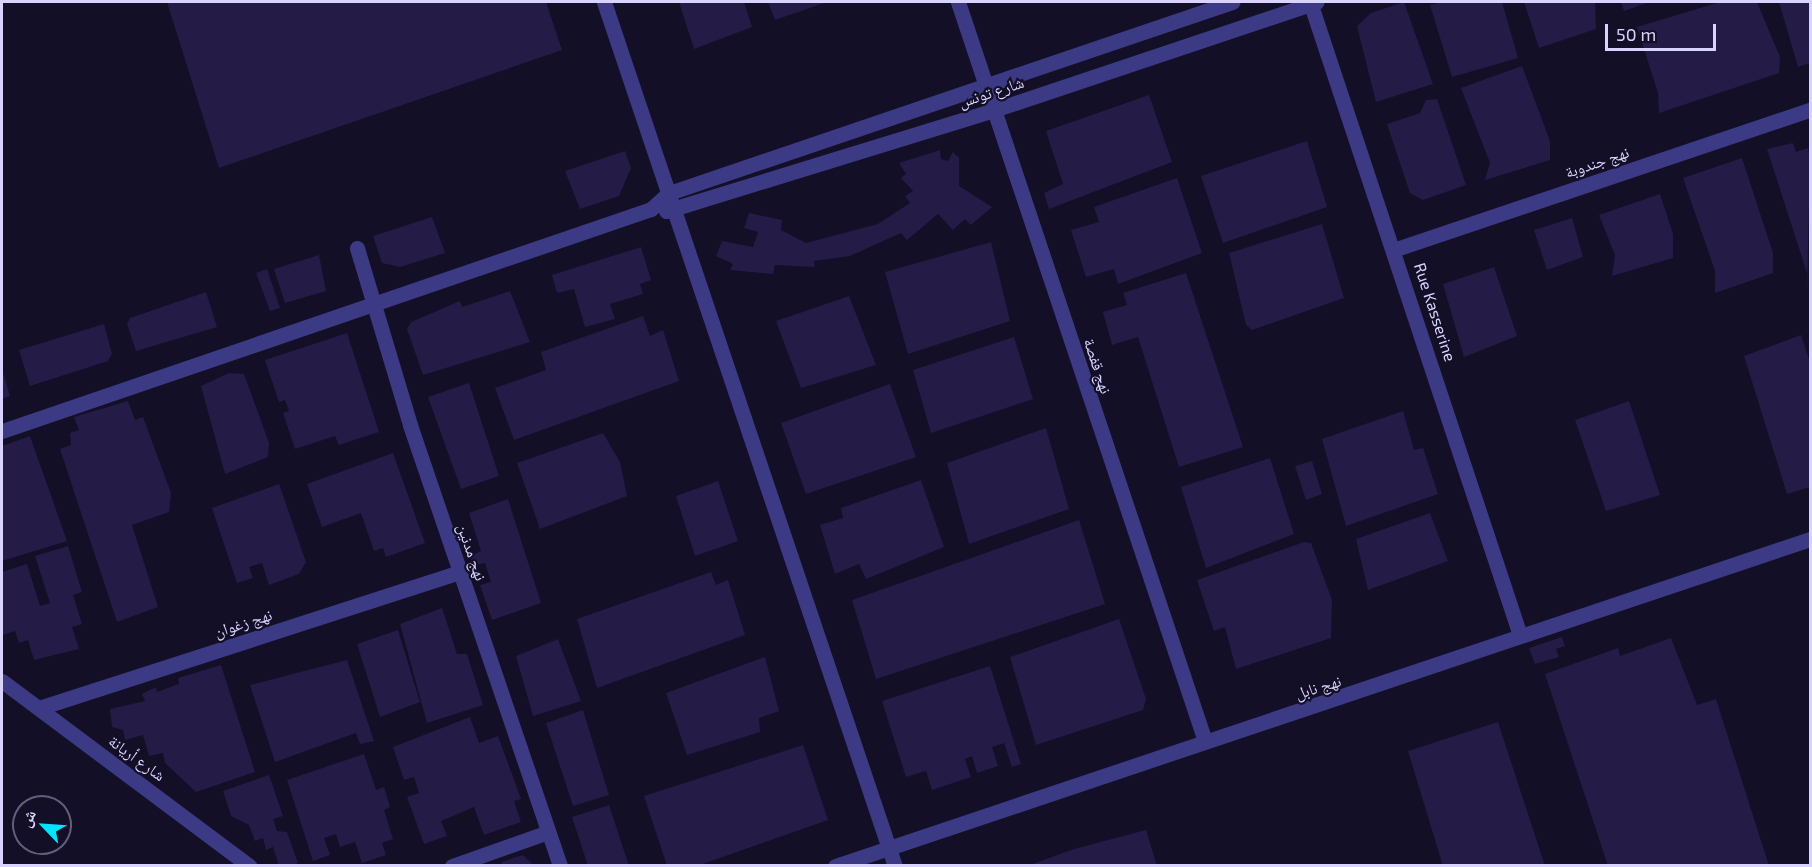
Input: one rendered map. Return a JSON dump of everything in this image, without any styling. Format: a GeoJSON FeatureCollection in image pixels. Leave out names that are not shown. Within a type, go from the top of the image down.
{"type":"FeatureCollection","features":[{"type":"Feature","properties":{"kind":"street"},"geometry":{"type":"LineString","coordinates":[[604,2],[896,866]]}},
{"type":"Feature","properties":{"kind":"street","name":"نهج قفصة"},"geometry":{"type":"LineString","coordinates":[[958,2],[1205,741]]}},
{"type":"Feature","properties":{"kind":"street","name":"شارع تونس"},"geometry":{"type":"LineString","coordinates":[[669,193],[1232,2]]}},
{"type":"Feature","properties":{"kind":"street","name":"شارع تونس"},"geometry":{"type":"LineString","coordinates":[[675,212],[993,110],[1312,2]]}},
{"type":"Feature","properties":{"kind":"street","name":"Rue Kasserine"},"geometry":{"type":"LineString","coordinates":[[1312,2],[1396,249],[1520,635]]}},
{"type":"Feature","properties":{"kind":"street","name":"نهج جندوبة"},"geometry":{"type":"LineString","coordinates":[[1396,249],[1810,110]]}},
{"type":"Feature","properties":{"kind":"street"},"geometry":{"type":"LineString","coordinates":[[2,431],[374,301],[651,209],[669,193]]}},
{"type":"Feature","properties":{"kind":"street"},"geometry":{"type":"LineString","coordinates":[[651,209],[675,212]]}},
{"type":"Feature","properties":{"kind":"street","name":"نهج مدنين"},"geometry":{"type":"LineString","coordinates":[[357,248],[459,572],[560,866]]}},
{"type":"Feature","properties":{"kind":"street","name":"نهج نابل"},"geometry":{"type":"LineString","coordinates":[[835,866],[1810,539]]}},
{"type":"Feature","properties":{"kind":"street","name":"نهج زغوان"},"geometry":{"type":"LineString","coordinates":[[39,708],[459,572]]}},
{"type":"Feature","properties":{"kind":"street","name":"شارع أريانة"},"geometry":{"type":"LineString","coordinates":[[2,681],[249,866]]}},
{"type":"Feature","properties":{"kind":"street"},"geometry":{"type":"LineString","coordinates":[[452,866],[548,832]]}},
{"type":"Feature","properties":{"kind":"building"},"geometry":{"type":"Polygon","coordinates":[[[167,2],[546,2],[562,50],[219,168],[167,2]]]}},
{"type":"Feature","properties":{"kind":"building"},"geometry":{"type":"Polygon","coordinates":[[[679,2],[744,2],[752,27],[694,49],[679,2]]]}},
{"type":"Feature","properties":{"kind":"building"},"geometry":{"type":"Polygon","coordinates":[[[768,2],[827,2],[775,20],[768,2]]]}},
{"type":"Feature","properties":{"kind":"building"},"geometry":{"type":"Polygon","coordinates":[[[1404,2],[1433,84],[1376,102],[1357,26],[1371,13],[1404,2]]]}},
{"type":"Feature","properties":{"kind":"building"},"geometry":{"type":"Polygon","coordinates":[[[1441,2],[1502,2],[1518,58],[1452,77],[1430,5],[1441,2]]]}},
{"type":"Feature","properties":{"kind":"building"},"geometry":{"type":"Polygon","coordinates":[[[1524,2],[1595,2],[1596,29],[1539,48],[1524,2]]]}},
{"type":"Feature","properties":{"kind":"building"},"geometry":{"type":"Polygon","coordinates":[[[1621,2],[1650,2],[1624,11],[1621,2]]]}},
{"type":"Feature","properties":{"kind":"building"},"geometry":{"type":"Polygon","coordinates":[[[1720,2],[1757,2],[1780,57],[1779,73],[1659,113],[1658,93],[1637,27],[1720,2]]]}},
{"type":"Feature","properties":{"kind":"building"},"geometry":{"type":"Polygon","coordinates":[[[1779,2],[1810,2],[1810,63],[1798,67],[1779,2]]]}},
{"type":"Feature","properties":{"kind":"building"},"geometry":{"type":"Polygon","coordinates":[[[1522,66],[1550,141],[1550,160],[1485,180],[1490,163],[1461,88],[1522,66]]]}},
{"type":"Feature","properties":{"kind":"building"},"geometry":{"type":"Polygon","coordinates":[[[1149,95],[1172,162],[1049,209],[1044,193],[1063,184],[1046,131],[1149,95]]]}},
{"type":"Feature","properties":{"kind":"building"},"geometry":{"type":"Polygon","coordinates":[[[1437,99],[1466,185],[1423,200],[1410,193],[1387,124],[1420,113],[1426,100],[1437,99]]]}},
{"type":"Feature","properties":{"kind":"building"},"geometry":{"type":"Polygon","coordinates":[[[1307,141],[1327,207],[1223,243],[1201,176],[1307,141]]]}},
{"type":"Feature","properties":{"kind":"building"},"geometry":{"type":"Polygon","coordinates":[[[1793,143],[1796,152],[1808,148],[1810,157],[1807,294],[1807,273],[1767,149],[1793,143]]]}},
{"type":"Feature","properties":{"kind":"building"},"geometry":{"type":"Polygon","coordinates":[[[940,150],[941,159],[948,161],[953,152],[959,158],[959,186],[992,207],[971,225],[965,219],[953,230],[938,214],[907,240],[901,233],[850,256],[814,261],[815,267],[775,265],[773,274],[730,270],[733,264],[716,256],[722,241],[753,247],[758,232],[744,228],[749,213],[782,220],[781,230],[806,243],[878,224],[910,203],[905,196],[913,191],[901,178],[906,174],[899,163],[940,150]]]}},
{"type":"Feature","properties":{"kind":"building"},"geometry":{"type":"Polygon","coordinates":[[[625,151],[631,168],[619,196],[580,209],[565,171],[625,151]]]}},
{"type":"Feature","properties":{"kind":"building"},"geometry":{"type":"Polygon","coordinates":[[[1742,158],[1773,253],[1773,273],[1715,293],[1715,271],[1683,178],[1742,158]]]}},
{"type":"Feature","properties":{"kind":"building"},"geometry":{"type":"Polygon","coordinates":[[[1177,178],[1202,253],[1118,284],[1114,269],[1086,277],[1071,230],[1099,222],[1094,207],[1177,178]]]}},
{"type":"Feature","properties":{"kind":"building"},"geometry":{"type":"Polygon","coordinates":[[[1660,194],[1673,234],[1673,258],[1612,276],[1615,255],[1599,215],[1660,194]]]}},
{"type":"Feature","properties":{"kind":"building"},"geometry":{"type":"Polygon","coordinates":[[[432,217],[445,253],[400,267],[382,263],[373,236],[432,217]]]}},
{"type":"Feature","properties":{"kind":"building"},"geometry":{"type":"Polygon","coordinates":[[[1572,218],[1583,257],[1547,270],[1534,230],[1572,218]]]}},
{"type":"Feature","properties":{"kind":"building"},"geometry":{"type":"Polygon","coordinates":[[[1322,224],[1344,298],[1252,330],[1246,325],[1229,253],[1322,224]]]}},
{"type":"Feature","properties":{"kind":"building"},"geometry":{"type":"Polygon","coordinates":[[[991,242],[1010,321],[908,354],[885,272],[991,242]]]}},
{"type":"Feature","properties":{"kind":"building"},"geometry":{"type":"Polygon","coordinates":[[[641,247],[651,280],[640,284],[643,294],[610,304],[615,319],[585,327],[574,289],[557,293],[552,275],[641,247]]]}},
{"type":"Feature","properties":{"kind":"building"},"geometry":{"type":"Polygon","coordinates":[[[319,255],[326,291],[285,303],[274,269],[319,255]]]}},
{"type":"Feature","properties":{"kind":"building"},"geometry":{"type":"Polygon","coordinates":[[[1494,267],[1517,336],[1464,357],[1443,284],[1494,267]]]}},
{"type":"Feature","properties":{"kind":"building"},"geometry":{"type":"Polygon","coordinates":[[[267,269],[280,308],[270,311],[256,273],[267,269]]]}},
{"type":"Feature","properties":{"kind":"building"},"geometry":{"type":"Polygon","coordinates":[[[1186,273],[1243,447],[1179,467],[1138,337],[1112,345],[1103,312],[1127,305],[1123,293],[1186,273]]]}},
{"type":"Feature","properties":{"kind":"building"},"geometry":{"type":"Polygon","coordinates":[[[510,291],[530,342],[423,375],[407,329],[411,322],[460,301],[462,307],[510,291]]]}},
{"type":"Feature","properties":{"kind":"building"},"geometry":{"type":"Polygon","coordinates":[[[206,292],[217,327],[136,351],[127,324],[130,318],[206,292]]]}},
{"type":"Feature","properties":{"kind":"building"},"geometry":{"type":"Polygon","coordinates":[[[849,296],[876,365],[801,388],[776,321],[849,296]]]}},
{"type":"Feature","properties":{"kind":"building"},"geometry":{"type":"Polygon","coordinates":[[[643,316],[650,336],[663,330],[679,381],[514,440],[495,388],[546,370],[541,352],[643,316]]]}},
{"type":"Feature","properties":{"kind":"building"},"geometry":{"type":"Polygon","coordinates":[[[104,324],[112,354],[108,361],[30,386],[19,350],[104,324]]]}},
{"type":"Feature","properties":{"kind":"building"},"geometry":{"type":"Polygon","coordinates":[[[347,333],[379,432],[339,445],[335,436],[295,449],[283,413],[289,411],[285,400],[279,402],[265,360],[347,333]]]}},
{"type":"Feature","properties":{"kind":"building"},"geometry":{"type":"Polygon","coordinates":[[[1801,335],[1810,362],[1810,487],[1787,494],[1744,356],[1801,335]]]}},
{"type":"Feature","properties":{"kind":"building"},"geometry":{"type":"Polygon","coordinates":[[[1014,337],[1033,399],[931,433],[913,370],[1014,337]]]}},
{"type":"Feature","properties":{"kind":"building"},"geometry":{"type":"Polygon","coordinates":[[[2,369],[10,396],[2,399],[2,369]]]}},
{"type":"Feature","properties":{"kind":"building"},"geometry":{"type":"Polygon","coordinates":[[[229,373],[244,374],[269,443],[268,457],[225,474],[201,386],[229,373]]]}},
{"type":"Feature","properties":{"kind":"building"},"geometry":{"type":"Polygon","coordinates":[[[469,383],[499,476],[461,489],[428,397],[469,383]]]}},
{"type":"Feature","properties":{"kind":"building"},"geometry":{"type":"Polygon","coordinates":[[[890,384],[916,457],[806,494],[781,423],[890,384]]]}},
{"type":"Feature","properties":{"kind":"building"},"geometry":{"type":"Polygon","coordinates":[[[128,401],[135,420],[143,417],[171,493],[169,512],[132,525],[158,607],[117,622],[60,449],[71,445],[70,433],[79,430],[74,417],[128,401]]]}},
{"type":"Feature","properties":{"kind":"building"},"geometry":{"type":"Polygon","coordinates":[[[1629,401],[1660,495],[1606,511],[1575,420],[1629,401]]]}},
{"type":"Feature","properties":{"kind":"building"},"geometry":{"type":"Polygon","coordinates":[[[1403,411],[1414,450],[1423,448],[1438,494],[1346,526],[1322,439],[1403,411]]]}},
{"type":"Feature","properties":{"kind":"building"},"geometry":{"type":"Polygon","coordinates":[[[1046,428],[1069,509],[969,544],[947,463],[1046,428]]]}},
{"type":"Feature","properties":{"kind":"building"},"geometry":{"type":"Polygon","coordinates":[[[603,433],[620,462],[627,496],[540,529],[517,463],[603,433]]]}},
{"type":"Feature","properties":{"kind":"building"},"geometry":{"type":"Polygon","coordinates":[[[30,436],[67,541],[2,561],[2,446],[30,436]]]}},
{"type":"Feature","properties":{"kind":"building"},"geometry":{"type":"Polygon","coordinates":[[[393,453],[425,543],[386,557],[383,548],[374,551],[361,513],[322,527],[307,484],[393,453]]]}},
{"type":"Feature","properties":{"kind":"building"},"geometry":{"type":"Polygon","coordinates":[[[1270,458],[1294,534],[1206,568],[1181,487],[1270,458]]]}},
{"type":"Feature","properties":{"kind":"building"},"geometry":{"type":"Polygon","coordinates":[[[1312,461],[1322,494],[1306,500],[1295,466],[1312,461]]]}},
{"type":"Feature","properties":{"kind":"building"},"geometry":{"type":"Polygon","coordinates":[[[921,480],[944,547],[866,579],[859,564],[835,574],[820,525],[843,518],[841,508],[921,480]]]}},
{"type":"Feature","properties":{"kind":"building"},"geometry":{"type":"Polygon","coordinates":[[[718,481],[738,541],[695,556],[676,496],[718,481]]]}},
{"type":"Feature","properties":{"kind":"building"},"geometry":{"type":"Polygon","coordinates":[[[279,484],[306,562],[299,574],[269,585],[262,563],[249,567],[253,578],[237,583],[212,508],[279,484]]]}},
{"type":"Feature","properties":{"kind":"building"},"geometry":{"type":"Polygon","coordinates":[[[508,499],[541,603],[492,620],[480,585],[491,582],[485,563],[473,566],[470,556],[481,551],[469,513],[508,499]]]}},
{"type":"Feature","properties":{"kind":"building"},"geometry":{"type":"Polygon","coordinates":[[[1430,513],[1448,561],[1368,590],[1356,539],[1430,513]]]}},
{"type":"Feature","properties":{"kind":"building"},"geometry":{"type":"Polygon","coordinates":[[[1079,520],[1105,604],[876,679],[852,600],[1079,520]]]}},
{"type":"Feature","properties":{"kind":"building"},"geometry":{"type":"Polygon","coordinates":[[[1304,542],[1311,543],[1332,600],[1331,638],[1236,669],[1225,627],[1214,631],[1197,580],[1304,542]]]}},
{"type":"Feature","properties":{"kind":"building"},"geometry":{"type":"Polygon","coordinates":[[[68,546],[82,592],[73,595],[82,624],[72,627],[79,649],[34,660],[28,640],[19,643],[15,631],[3,635],[2,572],[27,564],[40,606],[50,603],[35,556],[68,546]]]}},
{"type":"Feature","properties":{"kind":"building"},"geometry":{"type":"Polygon","coordinates":[[[711,572],[716,585],[728,580],[745,635],[597,688],[577,619],[711,572]]]}},
{"type":"Feature","properties":{"kind":"building"},"geometry":{"type":"Polygon","coordinates":[[[442,608],[457,654],[467,654],[483,705],[427,723],[400,624],[442,608]]]}},
{"type":"Feature","properties":{"kind":"building"},"geometry":{"type":"Polygon","coordinates":[[[1119,619],[1146,699],[1143,710],[1036,745],[1010,657],[1119,619]]]}},
{"type":"Feature","properties":{"kind":"building"},"geometry":{"type":"Polygon","coordinates":[[[398,630],[420,702],[380,717],[357,644],[398,630]]]}},
{"type":"Feature","properties":{"kind":"building"},"geometry":{"type":"Polygon","coordinates":[[[1562,637],[1565,646],[1556,649],[1559,657],[1535,664],[1529,648],[1562,637]]]}},
{"type":"Feature","properties":{"kind":"building"},"geometry":{"type":"Polygon","coordinates":[[[1671,638],[1697,705],[1716,699],[1769,866],[1608,866],[1545,674],[1618,648],[1620,656],[1671,638]]]}},
{"type":"Feature","properties":{"kind":"building"},"geometry":{"type":"Polygon","coordinates":[[[558,639],[581,701],[533,716],[516,656],[558,639]]]}},
{"type":"Feature","properties":{"kind":"building"},"geometry":{"type":"Polygon","coordinates":[[[765,657],[779,711],[759,718],[760,732],[687,755],[666,693],[765,657]]]}},
{"type":"Feature","properties":{"kind":"building"},"geometry":{"type":"Polygon","coordinates":[[[347,660],[374,741],[360,744],[356,733],[275,762],[250,685],[347,660]]]}},
{"type":"Feature","properties":{"kind":"building"},"geometry":{"type":"Polygon","coordinates":[[[221,665],[255,772],[196,792],[165,763],[163,753],[149,756],[143,735],[125,740],[123,730],[112,727],[110,709],[145,701],[142,694],[156,687],[157,692],[179,684],[178,678],[221,665]]]}},
{"type":"Feature","properties":{"kind":"building"},"geometry":{"type":"Polygon","coordinates":[[[990,666],[1021,764],[1012,767],[1004,743],[992,747],[998,766],[977,773],[972,756],[965,759],[971,777],[932,790],[926,771],[906,777],[882,701],[990,666]]]}},
{"type":"Feature","properties":{"kind":"building"},"geometry":{"type":"Polygon","coordinates":[[[583,710],[609,795],[573,806],[546,723],[583,710]]]}},
{"type":"Feature","properties":{"kind":"building"},"geometry":{"type":"Polygon","coordinates":[[[470,717],[479,743],[498,736],[521,799],[514,801],[521,822],[484,835],[474,807],[441,821],[447,836],[424,844],[407,797],[419,793],[414,777],[404,780],[393,747],[470,717]]]}},
{"type":"Feature","properties":{"kind":"building"},"geometry":{"type":"Polygon","coordinates":[[[1498,722],[1545,866],[1443,866],[1408,751],[1498,722]]]}},
{"type":"Feature","properties":{"kind":"building"},"geometry":{"type":"Polygon","coordinates":[[[803,745],[828,820],[697,866],[667,866],[644,796],[803,745]]]}},
{"type":"Feature","properties":{"kind":"building"},"geometry":{"type":"Polygon","coordinates":[[[364,754],[376,790],[384,787],[390,807],[384,810],[393,839],[382,843],[386,855],[362,863],[355,842],[340,847],[336,834],[324,838],[330,855],[313,861],[287,780],[364,754]]]}},
{"type":"Feature","properties":{"kind":"building"},"geometry":{"type":"Polygon","coordinates":[[[269,775],[283,816],[273,819],[277,831],[287,832],[298,863],[291,866],[279,866],[273,847],[266,850],[263,838],[255,841],[249,825],[231,816],[223,791],[269,775]]]}},
{"type":"Feature","properties":{"kind":"building"},"geometry":{"type":"Polygon","coordinates":[[[609,805],[629,866],[588,866],[572,817],[609,805]]]}},
{"type":"Feature","properties":{"kind":"building"},"geometry":{"type":"Polygon","coordinates":[[[1146,830],[1157,866],[1027,866],[1074,849],[1146,830]]]}},
{"type":"Feature","properties":{"kind":"building"},"geometry":{"type":"Polygon","coordinates":[[[523,855],[534,866],[502,866],[501,862],[523,855]]]}}]}
